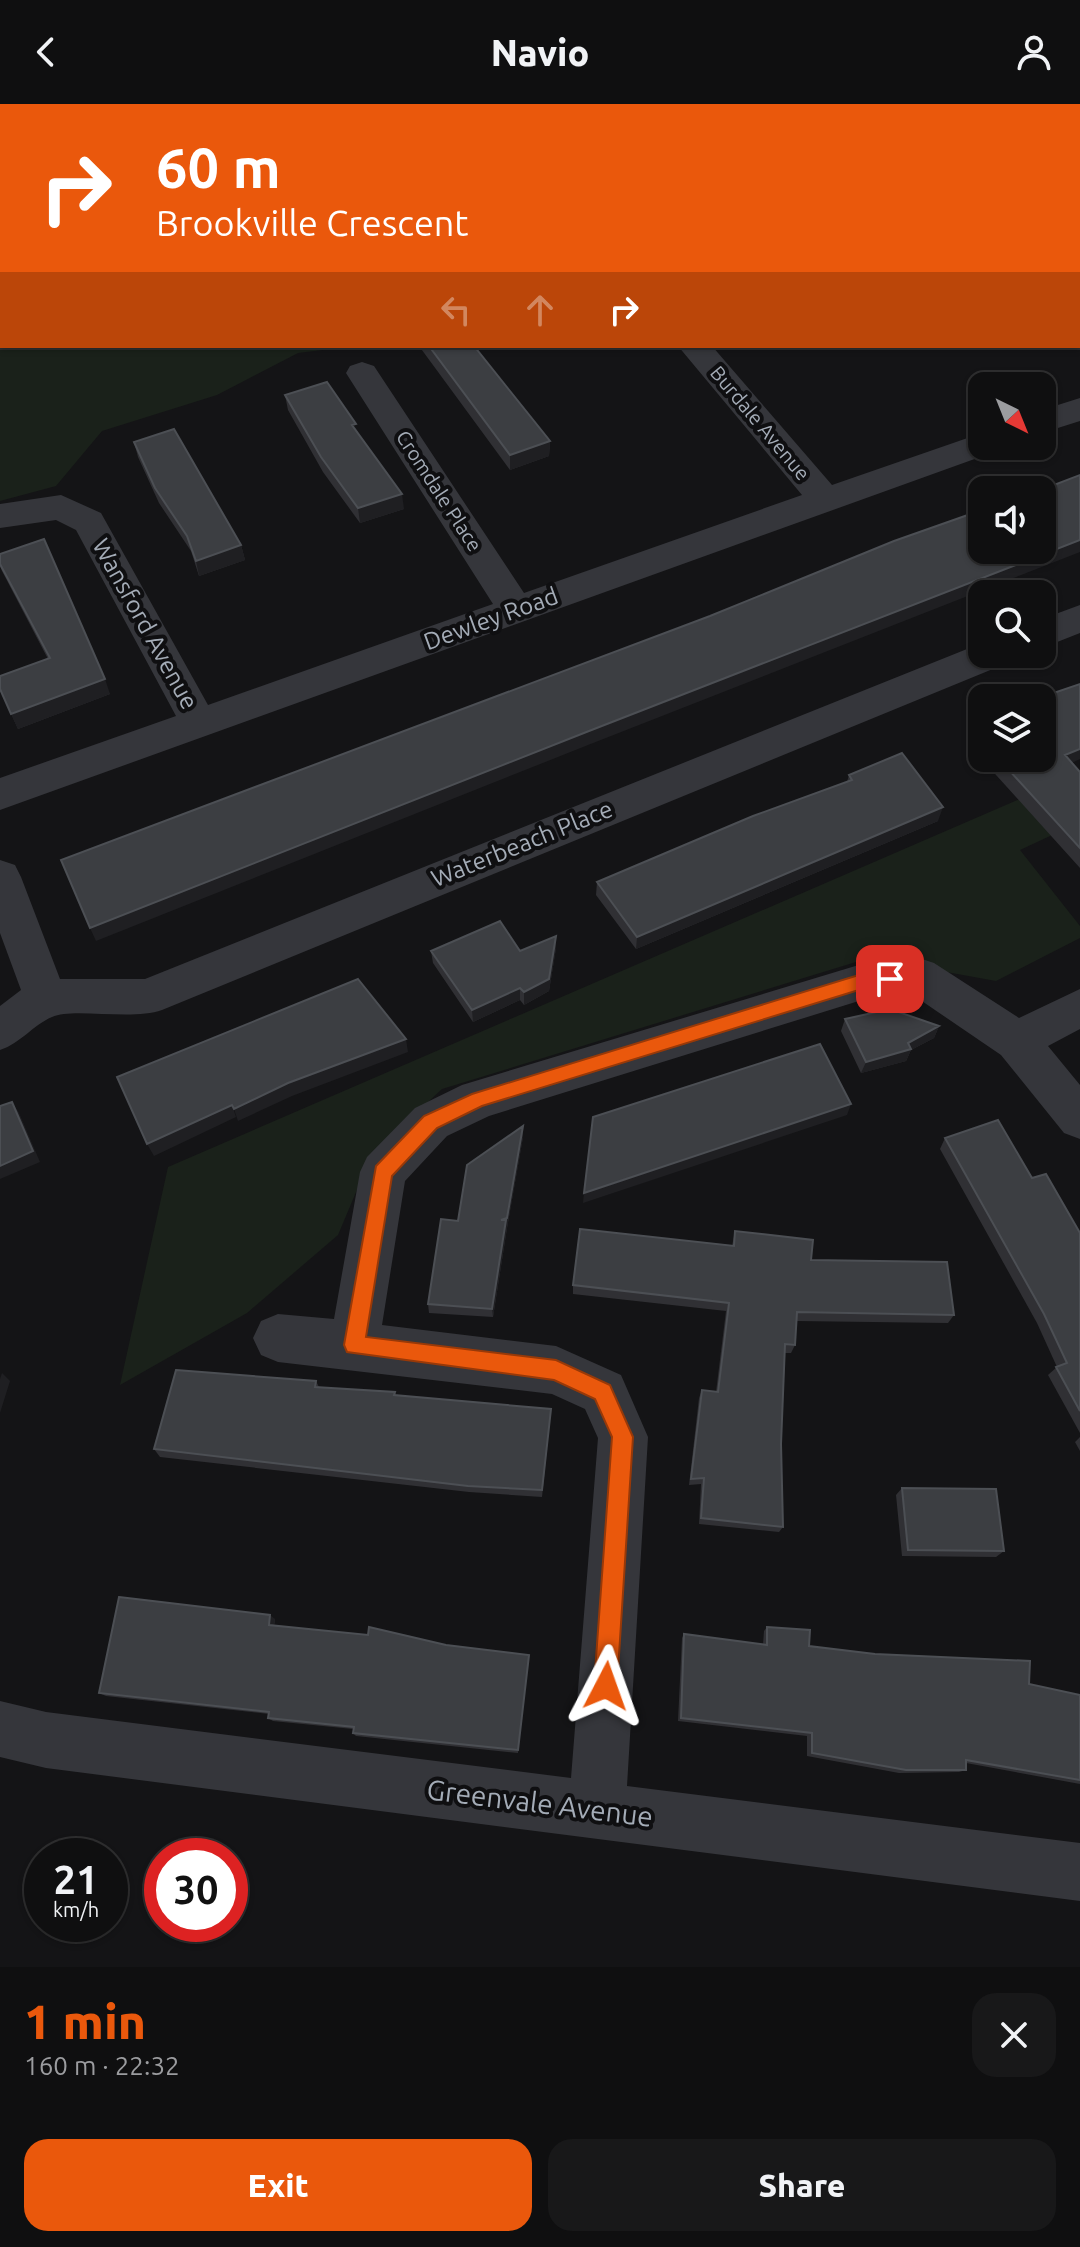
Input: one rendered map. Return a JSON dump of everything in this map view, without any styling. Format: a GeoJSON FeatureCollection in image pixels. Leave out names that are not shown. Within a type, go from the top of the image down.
{"type":"FeatureCollection","features":[{"type":"Feature","properties":{"kind":"street","name":"Burdale Avenue"},"geometry":{"type":"LineString","coordinates":[[696,348],[825,500]]}},
{"type":"Feature","properties":{"kind":"street","name":"Cromdale Place"},"geometry":{"type":"LineString","coordinates":[[362,373],[516,610]]}},
{"type":"Feature","properties":{"kind":"street"},"geometry":{"type":"LineString","coordinates":[[1056,417],[1080,409]]}},
{"type":"Feature","properties":{"kind":"street","name":"Dewley Road"},"geometry":{"type":"LineString","coordinates":[[0,794],[968,449]]}},
{"type":"Feature","properties":{"kind":"street","name":"Wansford Avenue"},"geometry":{"type":"LineString","coordinates":[[0,516],[61,507],[89,522],[199,723]]}},
{"type":"Feature","properties":{"kind":"street"},"geometry":{"type":"LineString","coordinates":[[1056,628],[1080,618]]}},
{"type":"Feature","properties":{"kind":"street","name":"Waterbeach Place"},"geometry":{"type":"LineString","coordinates":[[45,997],[147,997],[968,664]]}},
{"type":"Feature","properties":{"kind":"street"},"geometry":{"type":"LineString","coordinates":[[0,877],[45,997],[0,1031]]}},
{"type":"Feature","properties":{"kind":"street"},"geometry":{"type":"LineString","coordinates":[[354,1345],[383,1172],[431,1122],[478,1099],[862,982],[919,976],[1017,1041],[1080,1119]]}},
{"type":"Feature","properties":{"kind":"street"},"geometry":{"type":"LineString","coordinates":[[1017,1041],[1080,1008]]}},
{"type":"Feature","properties":{"kind":"street"},"geometry":{"type":"LineString","coordinates":[[278,1338],[556,1370],[603,1392],[623,1437],[597,1811]]}},
{"type":"Feature","properties":{"kind":"street","name":"Greenvale Avenue"},"geometry":{"type":"LineString","coordinates":[[0,1729],[46,1740],[1080,1872]]}},
{"type":"Feature","properties":{"kind":"shaded area"},"geometry":{"type":"Polygon","coordinates":[[[0,348],[339,348],[298,353],[217,395],[102,431],[56,486],[0,501],[0,348]]]}},
{"type":"Feature","properties":{"kind":"shaded area"},"geometry":{"type":"Polygon","coordinates":[[[1080,773],[1080,822],[1020,850],[1080,926],[1080,938],[996,981],[869,958],[442,1089],[372,1154],[338,1235],[247,1313],[120,1385],[168,1167],[1080,773]]]}},
{"type":"Feature","properties":{"kind":"building"},"geometry":{"type":"Polygon","coordinates":[[[430,348],[476,348],[550,441],[510,455],[430,348]]]}},
{"type":"Feature","properties":{"kind":"building"},"geometry":{"type":"Polygon","coordinates":[[[327,382],[356,424],[352,425],[402,494],[358,508],[321,457],[285,395],[327,382]]]}},
{"type":"Feature","properties":{"kind":"building"},"geometry":{"type":"Polygon","coordinates":[[[174,429],[241,545],[196,561],[187,536],[155,488],[134,442],[174,429]]]}},
{"type":"Feature","properties":{"kind":"building"},"geometry":{"type":"Polygon","coordinates":[[[1080,475],[1080,540],[1056,549],[1056,484],[1080,475]]]}},
{"type":"Feature","properties":{"kind":"building"},"geometry":{"type":"Polygon","coordinates":[[[968,515],[968,564],[1018,564],[977,580],[968,580],[968,584],[90,928],[61,860],[710,616],[894,541],[968,515]]]}},
{"type":"Feature","properties":{"kind":"building"},"geometry":{"type":"Polygon","coordinates":[[[44,539],[105,679],[11,714],[0,689],[0,676],[50,658],[0,564],[0,554],[44,539]]]}},
{"type":"Feature","properties":{"kind":"building"},"geometry":{"type":"Polygon","coordinates":[[[1080,684],[1080,749],[1065,755],[1080,772],[1080,848],[1011,772],[1056,772],[1056,692],[1080,684]]]}},
{"type":"Feature","properties":{"kind":"building"},"geometry":{"type":"Polygon","coordinates":[[[902,753],[943,807],[637,937],[597,882],[753,816],[852,780],[849,775],[902,753]]]}},
{"type":"Feature","properties":{"kind":"building"},"geometry":{"type":"Polygon","coordinates":[[[500,921],[520,951],[556,936],[549,979],[524,992],[520,988],[472,1010],[431,951],[500,921]]]}},
{"type":"Feature","properties":{"kind":"building"},"geometry":{"type":"Polygon","coordinates":[[[358,979],[406,1039],[288,1083],[234,1109],[232,1105],[147,1144],[117,1077],[358,979]]]}},
{"type":"Feature","properties":{"kind":"building"},"geometry":{"type":"Polygon","coordinates":[[[890,1009],[939,1026],[908,1043],[911,1049],[866,1062],[845,1019],[890,1009]]]}},
{"type":"Feature","properties":{"kind":"building"},"geometry":{"type":"Polygon","coordinates":[[[820,1044],[851,1104],[584,1193],[593,1117],[820,1044]]]}},
{"type":"Feature","properties":{"kind":"building"},"geometry":{"type":"Polygon","coordinates":[[[12,1102],[33,1151],[0,1166],[0,1106],[12,1102]]]}},
{"type":"Feature","properties":{"kind":"building"},"geometry":{"type":"Polygon","coordinates":[[[998,1120],[1032,1178],[1046,1174],[1080,1233],[1080,1411],[1056,1367],[1067,1363],[1044,1314],[945,1138],[998,1120]]]}},
{"type":"Feature","properties":{"kind":"building"},"geometry":{"type":"Polygon","coordinates":[[[523,1126],[507,1218],[501,1220],[506,1220],[492,1309],[428,1304],[441,1219],[458,1221],[467,1165],[523,1126]]]}},
{"type":"Feature","properties":{"kind":"building"},"geometry":{"type":"Polygon","coordinates":[[[580,1229],[734,1246],[735,1231],[813,1240],[811,1260],[947,1262],[954,1315],[797,1312],[795,1345],[785,1344],[781,1444],[783,1527],[701,1518],[704,1478],[691,1479],[702,1390],[718,1392],[729,1303],[573,1285],[580,1229]]]}},
{"type":"Feature","properties":{"kind":"building"},"geometry":{"type":"Polygon","coordinates":[[[176,1370],[316,1381],[315,1387],[395,1392],[394,1395],[551,1409],[542,1490],[468,1486],[154,1449],[176,1370]]]}},
{"type":"Feature","properties":{"kind":"building"},"geometry":{"type":"Polygon","coordinates":[[[902,1488],[996,1489],[1004,1551],[908,1550],[902,1488]]]}},
{"type":"Feature","properties":{"kind":"building"},"geometry":{"type":"Polygon","coordinates":[[[119,1597],[270,1615],[269,1625],[368,1635],[369,1627],[446,1645],[529,1655],[518,1750],[353,1733],[354,1727],[268,1718],[269,1712],[99,1693],[119,1597]]]}},
{"type":"Feature","properties":{"kind":"building"},"geometry":{"type":"Polygon","coordinates":[[[767,1627],[810,1630],[809,1646],[875,1654],[1030,1661],[1029,1684],[1080,1695],[1080,1780],[966,1760],[966,1770],[906,1770],[812,1753],[812,1733],[681,1718],[684,1634],[767,1645],[767,1627]]]}},
{"type":"Feature","properties":{"kind":"route"},"geometry":{"type":"LineString","coordinates":[[606,1686],[623,1437],[603,1392],[556,1370],[354,1345],[383,1172],[431,1122],[478,1099],[862,982],[890,979]]}}]}
